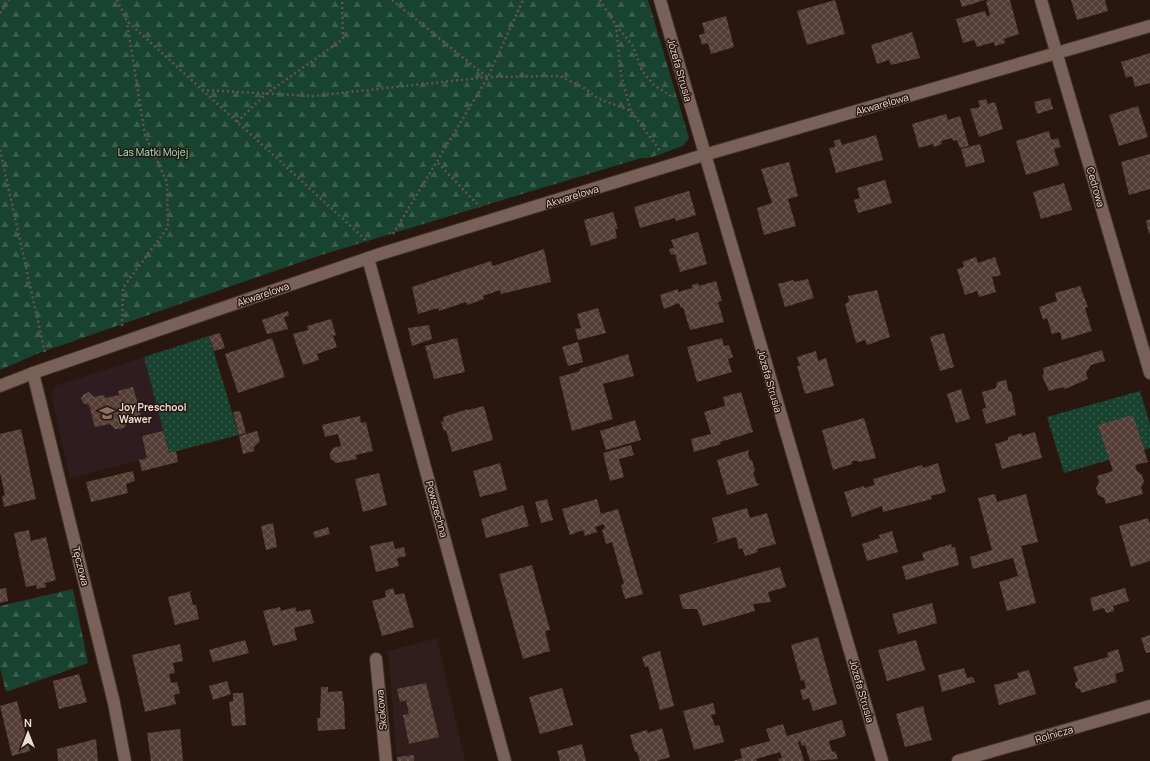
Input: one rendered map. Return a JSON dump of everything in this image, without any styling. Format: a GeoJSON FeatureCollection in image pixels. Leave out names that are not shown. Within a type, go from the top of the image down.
{"type":"FeatureCollection","features":[{"type":"Feature","properties":{"kind":"street","name":"Józefa Strusia"},"geometry":{"type":"LineString","coordinates":[[660,0],[882,761]]}},
{"type":"Feature","properties":{"kind":"street","name":"Cedrowa"},"geometry":{"type":"LineString","coordinates":[[1041,0],[1150,373]]}},
{"type":"Feature","properties":{"kind":"street","name":"Akwarelowa"},"geometry":{"type":"LineString","coordinates":[[0,386],[33,373],[368,258],[704,155],[1150,26]]}},
{"type":"Feature","properties":{"kind":"street","name":"Powszechna"},"geometry":{"type":"LineString","coordinates":[[368,258],[505,761]]}},
{"type":"Feature","properties":{"kind":"street","name":"Tęczowa"},"geometry":{"type":"LineString","coordinates":[[33,373],[114,703],[125,761]]}},
{"type":"Feature","properties":{"kind":"street","name":"Skokowa"},"geometry":{"type":"LineString","coordinates":[[376,659],[386,761]]}},
{"type":"Feature","properties":{"kind":"street","name":"Rolnicza"},"geometry":{"type":"LineString","coordinates":[[958,761],[1150,706]]}},
{"type":"Feature","properties":{"kind":"path"},"geometry":{"type":"LineString","coordinates":[[0,13],[9,0]]}},
{"type":"Feature","properties":{"kind":"path"},"geometry":{"type":"LineString","coordinates":[[117,0],[127,21],[145,135],[167,182],[168,227],[123,288],[122,327]]}},
{"type":"Feature","properties":{"kind":"path"},"geometry":{"type":"LineString","coordinates":[[237,122],[266,94],[343,39],[342,0]]}},
{"type":"Feature","properties":{"kind":"path"},"geometry":{"type":"LineString","coordinates":[[392,0],[488,77]]}},
{"type":"Feature","properties":{"kind":"path"},"geometry":{"type":"LineString","coordinates":[[391,237],[438,162],[488,77],[523,0]]}},
{"type":"Feature","properties":{"kind":"path"},"geometry":{"type":"LineString","coordinates":[[600,0],[616,25],[633,46],[642,71],[654,85],[674,98]]}},
{"type":"Feature","properties":{"kind":"path"},"geometry":{"type":"LineString","coordinates":[[127,21],[369,244]]}},
{"type":"Feature","properties":{"kind":"path"},"geometry":{"type":"LineString","coordinates":[[616,25],[621,75],[631,111],[664,156]]}},
{"type":"Feature","properties":{"kind":"path"},"geometry":{"type":"LineString","coordinates":[[202,90],[313,96],[488,77],[560,76],[584,88],[598,99],[631,111]]}},
{"type":"Feature","properties":{"kind":"path"},"geometry":{"type":"LineString","coordinates":[[0,150],[45,355]]}},
{"type":"Feature","properties":{"kind":"path"},"geometry":{"type":"LineString","coordinates":[[438,162],[483,210]]}},
{"type":"Feature","properties":{"kind":"shaded area","name":"Joy Preschool Wawer"},"geometry":{"type":"Polygon","coordinates":[[[144,357],[169,453],[70,478],[51,395],[55,386],[144,357]]]}},
{"type":"Feature","properties":{"kind":"shaded area"},"geometry":{"type":"Polygon","coordinates":[[[437,638],[465,761],[397,761],[388,651],[437,638]]]}},
{"type":"Feature","properties":{"kind":"green space","name":"Las Matki Mojej"},"geometry":{"type":"Polygon","coordinates":[[[0,0],[648,0],[689,138],[683,146],[656,156],[641,158],[318,256],[39,353],[0,370],[0,0]]]}},
{"type":"Feature","properties":{"kind":"green space"},"geometry":{"type":"Polygon","coordinates":[[[209,336],[239,435],[169,453],[144,357],[209,336]]]}},
{"type":"Feature","properties":{"kind":"green space"},"geometry":{"type":"Polygon","coordinates":[[[1140,391],[1150,424],[1150,448],[1064,473],[1047,417],[1140,391]]]}},
{"type":"Feature","properties":{"kind":"green space"},"geometry":{"type":"Polygon","coordinates":[[[73,589],[88,663],[6,692],[0,668],[0,606],[73,589]]]}},
{"type":"Feature","properties":{"kind":"building"},"geometry":{"type":"Polygon","coordinates":[[[835,0],[845,34],[807,45],[797,11],[835,0]]]}},
{"type":"Feature","properties":{"kind":"building"},"geometry":{"type":"Polygon","coordinates":[[[960,0],[985,0],[962,7],[960,0]]]}},
{"type":"Feature","properties":{"kind":"building"},"geometry":{"type":"Polygon","coordinates":[[[1010,0],[1019,34],[1004,39],[1005,43],[995,46],[994,42],[977,47],[974,40],[963,43],[956,19],[985,11],[987,16],[990,15],[986,1],[1010,0]]]}},
{"type":"Feature","properties":{"kind":"building"},"geometry":{"type":"Polygon","coordinates":[[[1071,0],[1105,0],[1108,11],[1077,20],[1071,0]]]}},
{"type":"Feature","properties":{"kind":"building"},"geometry":{"type":"Polygon","coordinates":[[[726,16],[734,47],[711,54],[708,43],[702,45],[699,35],[705,33],[702,23],[726,16]]]}},
{"type":"Feature","properties":{"kind":"building"},"geometry":{"type":"Polygon","coordinates":[[[912,32],[920,58],[891,65],[889,60],[877,64],[871,45],[912,32]]]}},
{"type":"Feature","properties":{"kind":"building"},"geometry":{"type":"Polygon","coordinates":[[[1150,53],[1150,83],[1135,87],[1132,76],[1126,78],[1121,62],[1150,53]]]}},
{"type":"Feature","properties":{"kind":"building"},"geometry":{"type":"Polygon","coordinates":[[[1050,98],[1053,109],[1037,114],[1034,102],[1050,98]]]}},
{"type":"Feature","properties":{"kind":"building"},"geometry":{"type":"Polygon","coordinates":[[[986,99],[988,104],[995,102],[1003,129],[979,137],[970,109],[980,107],[978,101],[986,99]]]}},
{"type":"Feature","properties":{"kind":"building"},"geometry":{"type":"Polygon","coordinates":[[[1138,106],[1148,137],[1119,146],[1109,115],[1138,106]]]}},
{"type":"Feature","properties":{"kind":"building"},"geometry":{"type":"Polygon","coordinates":[[[946,114],[948,120],[960,116],[969,146],[960,148],[957,140],[953,141],[952,138],[941,141],[942,144],[934,147],[933,144],[919,148],[912,124],[946,114]]]}},
{"type":"Feature","properties":{"kind":"building"},"geometry":{"type":"Polygon","coordinates":[[[1049,131],[1051,140],[1058,138],[1061,147],[1054,149],[1059,165],[1026,175],[1016,141],[1049,131]]]}},
{"type":"Feature","properties":{"kind":"building"},"geometry":{"type":"Polygon","coordinates":[[[876,135],[883,160],[836,173],[829,148],[835,147],[834,141],[840,139],[842,145],[876,135]]]}},
{"type":"Feature","properties":{"kind":"building"},"geometry":{"type":"Polygon","coordinates":[[[980,144],[985,162],[966,167],[961,149],[980,144]]]}},
{"type":"Feature","properties":{"kind":"building"},"geometry":{"type":"Polygon","coordinates":[[[1150,154],[1150,189],[1129,195],[1121,162],[1150,154]]]}},
{"type":"Feature","properties":{"kind":"building"},"geometry":{"type":"Polygon","coordinates":[[[789,162],[798,196],[788,199],[796,226],[764,235],[757,208],[772,203],[761,169],[789,162]]]}},
{"type":"Feature","properties":{"kind":"building"},"geometry":{"type":"Polygon","coordinates":[[[885,180],[892,203],[858,213],[854,200],[860,198],[857,188],[885,180]]]}},
{"type":"Feature","properties":{"kind":"building"},"geometry":{"type":"Polygon","coordinates":[[[1064,183],[1072,210],[1041,219],[1033,192],[1064,183]]]}},
{"type":"Feature","properties":{"kind":"building"},"geometry":{"type":"Polygon","coordinates":[[[689,191],[696,215],[676,221],[675,218],[640,228],[634,207],[689,191]]]}},
{"type":"Feature","properties":{"kind":"building"},"geometry":{"type":"Polygon","coordinates":[[[613,212],[618,229],[615,229],[617,238],[591,246],[584,220],[613,212]]]}},
{"type":"Feature","properties":{"kind":"building"},"geometry":{"type":"Polygon","coordinates":[[[1150,219],[1150,234],[1149,234],[1146,221],[1150,219]]]}},
{"type":"Feature","properties":{"kind":"building"},"geometry":{"type":"Polygon","coordinates":[[[698,232],[707,264],[680,272],[675,254],[671,255],[669,249],[674,248],[671,240],[698,232]]]}},
{"type":"Feature","properties":{"kind":"building"},"geometry":{"type":"Polygon","coordinates":[[[544,249],[551,282],[501,294],[500,290],[483,296],[484,299],[467,305],[466,302],[439,311],[438,308],[418,314],[412,287],[491,261],[493,266],[544,249]]]}},
{"type":"Feature","properties":{"kind":"building"},"geometry":{"type":"Polygon","coordinates":[[[976,257],[978,263],[995,257],[1001,275],[992,277],[996,292],[979,297],[977,291],[965,295],[957,269],[964,267],[962,262],[976,257]]]}},
{"type":"Feature","properties":{"kind":"building"},"geometry":{"type":"Polygon","coordinates":[[[808,279],[814,298],[785,307],[778,284],[793,280],[794,282],[808,279]]]}},
{"type":"Feature","properties":{"kind":"building"},"geometry":{"type":"Polygon","coordinates":[[[716,281],[722,301],[718,302],[724,322],[690,330],[683,307],[681,308],[679,303],[664,309],[660,295],[678,289],[678,292],[692,288],[692,285],[698,283],[699,286],[716,281]]]}},
{"type":"Feature","properties":{"kind":"building"},"geometry":{"type":"Polygon","coordinates":[[[1080,286],[1088,307],[1085,308],[1092,331],[1062,340],[1060,332],[1052,334],[1047,318],[1043,320],[1039,307],[1057,301],[1055,293],[1080,286]]]}},
{"type":"Feature","properties":{"kind":"building"},"geometry":{"type":"Polygon","coordinates":[[[877,290],[890,337],[867,345],[865,340],[856,343],[845,304],[849,302],[848,296],[877,290]]]}},
{"type":"Feature","properties":{"kind":"building"},"geometry":{"type":"Polygon","coordinates":[[[598,308],[606,333],[578,340],[575,329],[581,328],[577,314],[598,308]]]}},
{"type":"Feature","properties":{"kind":"building"},"geometry":{"type":"Polygon","coordinates":[[[288,311],[289,316],[284,317],[288,329],[267,334],[262,320],[288,311]]]}},
{"type":"Feature","properties":{"kind":"building"},"geometry":{"type":"Polygon","coordinates":[[[331,319],[336,335],[333,336],[337,347],[317,354],[319,360],[303,365],[293,334],[308,330],[307,326],[331,319]]]}},
{"type":"Feature","properties":{"kind":"building"},"geometry":{"type":"Polygon","coordinates":[[[429,325],[432,339],[412,346],[408,328],[429,325]]]}},
{"type":"Feature","properties":{"kind":"building"},"geometry":{"type":"Polygon","coordinates":[[[220,333],[225,348],[214,351],[209,336],[220,333]]]}},
{"type":"Feature","properties":{"kind":"building"},"geometry":{"type":"Polygon","coordinates":[[[944,333],[954,367],[940,371],[930,337],[944,333]]]}},
{"type":"Feature","properties":{"kind":"building"},"geometry":{"type":"Polygon","coordinates":[[[272,338],[285,377],[238,393],[225,354],[272,338]]]}},
{"type":"Feature","properties":{"kind":"building"},"geometry":{"type":"Polygon","coordinates":[[[457,338],[465,372],[434,379],[425,346],[457,338]]]}},
{"type":"Feature","properties":{"kind":"building"},"geometry":{"type":"Polygon","coordinates":[[[722,338],[724,346],[729,345],[733,357],[728,359],[732,372],[697,382],[687,347],[722,338]]]}},
{"type":"Feature","properties":{"kind":"building"},"geometry":{"type":"Polygon","coordinates":[[[578,342],[583,362],[568,366],[562,347],[578,342]]]}},
{"type":"Feature","properties":{"kind":"building"},"geometry":{"type":"Polygon","coordinates":[[[1102,350],[1105,361],[1091,365],[1086,373],[1088,379],[1065,389],[1063,387],[1049,391],[1042,376],[1044,373],[1043,368],[1102,350]]]}},
{"type":"Feature","properties":{"kind":"building"},"geometry":{"type":"Polygon","coordinates":[[[816,351],[818,361],[826,358],[834,386],[805,394],[797,366],[800,366],[797,357],[816,351]]]}},
{"type":"Feature","properties":{"kind":"building"},"geometry":{"type":"Polygon","coordinates":[[[628,354],[634,376],[603,384],[613,419],[572,431],[559,377],[580,371],[579,369],[628,354]]]}},
{"type":"Feature","properties":{"kind":"building"},"geometry":{"type":"Polygon","coordinates":[[[1006,380],[1009,392],[1011,391],[1016,415],[986,424],[982,409],[986,408],[982,392],[996,388],[997,382],[1006,380]]]}},
{"type":"Feature","properties":{"kind":"building"},"geometry":{"type":"Polygon","coordinates":[[[133,387],[141,415],[127,419],[125,427],[121,429],[115,429],[110,424],[95,427],[89,405],[83,403],[81,398],[84,394],[89,392],[94,397],[104,395],[105,398],[119,395],[118,391],[133,387]]]}},
{"type":"Feature","properties":{"kind":"building"},"geometry":{"type":"Polygon","coordinates":[[[961,389],[970,419],[956,423],[947,394],[961,389]]]}},
{"type":"Feature","properties":{"kind":"building"},"geometry":{"type":"Polygon","coordinates":[[[741,392],[753,432],[694,452],[691,439],[711,434],[704,412],[725,406],[723,397],[741,392]]]}},
{"type":"Feature","properties":{"kind":"building"},"geometry":{"type":"Polygon","coordinates":[[[484,406],[493,440],[452,452],[446,430],[444,431],[441,422],[444,421],[443,417],[468,409],[484,406]]]}},
{"type":"Feature","properties":{"kind":"building"},"geometry":{"type":"Polygon","coordinates":[[[240,411],[246,433],[239,435],[233,412],[240,411]]]}},
{"type":"Feature","properties":{"kind":"building"},"geometry":{"type":"Polygon","coordinates":[[[1133,415],[1148,462],[1135,465],[1137,471],[1142,475],[1144,482],[1141,487],[1143,494],[1106,504],[1104,498],[1098,495],[1096,488],[1099,482],[1097,476],[1113,471],[1098,425],[1133,415]]]}},
{"type":"Feature","properties":{"kind":"building"},"geometry":{"type":"Polygon","coordinates":[[[360,416],[361,423],[366,422],[373,451],[356,455],[357,459],[336,463],[330,458],[330,453],[333,448],[341,446],[338,434],[325,437],[322,425],[360,416]]]}},
{"type":"Feature","properties":{"kind":"building"},"geometry":{"type":"Polygon","coordinates":[[[864,418],[876,458],[859,462],[852,461],[852,464],[833,470],[822,430],[864,418]]]}},
{"type":"Feature","properties":{"kind":"building"},"geometry":{"type":"Polygon","coordinates":[[[635,420],[641,440],[606,450],[600,431],[635,420]]]}},
{"type":"Feature","properties":{"kind":"building"},"geometry":{"type":"Polygon","coordinates":[[[21,429],[36,499],[4,507],[2,496],[5,495],[0,473],[0,434],[21,429]]]}},
{"type":"Feature","properties":{"kind":"building"},"geometry":{"type":"Polygon","coordinates":[[[163,431],[169,453],[176,451],[178,462],[142,471],[139,460],[147,458],[142,436],[163,431]]]}},
{"type":"Feature","properties":{"kind":"building"},"geometry":{"type":"Polygon","coordinates":[[[257,431],[260,441],[254,447],[254,451],[243,454],[239,436],[257,431]]]}},
{"type":"Feature","properties":{"kind":"building"},"geometry":{"type":"Polygon","coordinates":[[[1035,432],[1042,458],[1002,469],[995,444],[1008,440],[1008,437],[1021,433],[1022,436],[1035,432]]]}},
{"type":"Feature","properties":{"kind":"building"},"geometry":{"type":"Polygon","coordinates":[[[631,445],[634,455],[619,459],[624,477],[610,481],[603,453],[631,445]]]}},
{"type":"Feature","properties":{"kind":"building"},"geometry":{"type":"Polygon","coordinates":[[[749,450],[748,453],[750,460],[752,460],[755,471],[753,472],[757,484],[759,483],[759,485],[727,495],[717,460],[749,450]]]}},
{"type":"Feature","properties":{"kind":"building"},"geometry":{"type":"Polygon","coordinates":[[[500,463],[507,490],[480,497],[473,471],[500,463]]]}},
{"type":"Feature","properties":{"kind":"building"},"geometry":{"type":"Polygon","coordinates":[[[938,463],[946,492],[931,496],[932,499],[883,512],[882,506],[852,517],[844,492],[864,486],[864,488],[875,485],[873,479],[922,465],[923,468],[938,463]]]}},
{"type":"Feature","properties":{"kind":"building"},"geometry":{"type":"Polygon","coordinates":[[[133,471],[135,481],[126,484],[128,493],[91,502],[86,482],[133,471]]]}},
{"type":"Feature","properties":{"kind":"building"},"geometry":{"type":"Polygon","coordinates":[[[379,473],[387,505],[363,512],[355,479],[379,473]]]}},
{"type":"Feature","properties":{"kind":"building"},"geometry":{"type":"Polygon","coordinates":[[[995,494],[997,502],[1026,494],[1038,542],[1021,546],[1036,603],[1007,611],[999,582],[1018,576],[1013,558],[973,569],[970,557],[992,550],[978,498],[995,494]]]}},
{"type":"Feature","properties":{"kind":"building"},"geometry":{"type":"Polygon","coordinates":[[[547,499],[553,520],[541,523],[535,502],[547,499]]]}},
{"type":"Feature","properties":{"kind":"building"},"geometry":{"type":"Polygon","coordinates":[[[597,499],[601,514],[618,509],[643,594],[625,599],[621,585],[624,584],[612,542],[606,544],[602,530],[605,528],[604,524],[595,527],[597,532],[585,536],[583,530],[570,535],[562,509],[597,499]]]}},
{"type":"Feature","properties":{"kind":"building"},"geometry":{"type":"Polygon","coordinates":[[[523,505],[529,526],[486,538],[481,519],[523,505]]]}},
{"type":"Feature","properties":{"kind":"building"},"geometry":{"type":"Polygon","coordinates":[[[747,508],[750,518],[767,513],[776,544],[757,549],[758,552],[745,556],[742,548],[739,549],[736,537],[712,544],[718,541],[712,518],[747,508]]]}},
{"type":"Feature","properties":{"kind":"building"},"geometry":{"type":"Polygon","coordinates":[[[1148,518],[1150,524],[1150,561],[1131,567],[1119,526],[1148,518]]]}},
{"type":"Feature","properties":{"kind":"building"},"geometry":{"type":"Polygon","coordinates":[[[273,523],[277,547],[266,550],[261,526],[273,523]]]}},
{"type":"Feature","properties":{"kind":"building"},"geometry":{"type":"Polygon","coordinates":[[[328,527],[330,534],[315,538],[313,532],[328,527]]]}},
{"type":"Feature","properties":{"kind":"building"},"geometry":{"type":"Polygon","coordinates":[[[29,530],[31,541],[46,537],[56,580],[45,583],[46,587],[37,589],[36,585],[26,587],[14,533],[29,530]]]}},
{"type":"Feature","properties":{"kind":"building"},"geometry":{"type":"Polygon","coordinates":[[[892,531],[898,552],[867,561],[862,544],[880,538],[879,535],[892,531]]]}},
{"type":"Feature","properties":{"kind":"building"},"geometry":{"type":"Polygon","coordinates":[[[393,541],[395,549],[404,547],[406,556],[397,558],[399,566],[376,572],[370,546],[393,541]]]}},
{"type":"Feature","properties":{"kind":"building"},"geometry":{"type":"Polygon","coordinates":[[[951,544],[952,547],[955,547],[959,565],[906,580],[902,566],[924,560],[922,553],[951,544]]]}},
{"type":"Feature","properties":{"kind":"building"},"geometry":{"type":"Polygon","coordinates":[[[532,565],[550,630],[545,631],[550,651],[523,659],[499,574],[532,565]]]}},
{"type":"Feature","properties":{"kind":"building"},"geometry":{"type":"Polygon","coordinates":[[[780,567],[786,587],[768,592],[771,602],[753,604],[755,611],[703,626],[697,609],[683,609],[679,595],[780,567]]]}},
{"type":"Feature","properties":{"kind":"building"},"geometry":{"type":"Polygon","coordinates":[[[6,588],[8,601],[0,603],[0,589],[6,588]]]}},
{"type":"Feature","properties":{"kind":"building"},"geometry":{"type":"Polygon","coordinates":[[[393,588],[395,595],[404,593],[414,627],[382,636],[372,601],[386,597],[385,591],[393,588]]]}},
{"type":"Feature","properties":{"kind":"building"},"geometry":{"type":"Polygon","coordinates":[[[1125,588],[1129,601],[1113,606],[1114,611],[1106,613],[1104,608],[1093,611],[1090,598],[1125,588]]]}},
{"type":"Feature","properties":{"kind":"building"},"geometry":{"type":"Polygon","coordinates":[[[192,591],[190,593],[193,605],[196,605],[199,619],[175,625],[168,597],[192,591]]]}},
{"type":"Feature","properties":{"kind":"building"},"geometry":{"type":"Polygon","coordinates":[[[932,603],[937,623],[898,634],[892,614],[932,603]]]}},
{"type":"Feature","properties":{"kind":"building"},"geometry":{"type":"Polygon","coordinates":[[[280,607],[281,611],[295,607],[297,612],[310,609],[314,623],[294,628],[297,640],[273,646],[263,611],[280,607]]]}},
{"type":"Feature","properties":{"kind":"building"},"geometry":{"type":"Polygon","coordinates":[[[1150,635],[1150,652],[1146,653],[1141,638],[1150,635]]]}},
{"type":"Feature","properties":{"kind":"building"},"geometry":{"type":"Polygon","coordinates":[[[818,637],[837,704],[813,711],[809,698],[803,700],[800,690],[806,688],[804,680],[801,681],[791,645],[818,637]]]}},
{"type":"Feature","properties":{"kind":"building"},"geometry":{"type":"Polygon","coordinates":[[[245,640],[249,653],[213,662],[209,650],[245,640]]]}},
{"type":"Feature","properties":{"kind":"building"},"geometry":{"type":"Polygon","coordinates":[[[916,640],[925,670],[887,681],[878,650],[916,640]]]}},
{"type":"Feature","properties":{"kind":"building"},"geometry":{"type":"Polygon","coordinates":[[[180,644],[183,661],[173,663],[175,673],[169,674],[171,683],[177,682],[180,693],[174,695],[176,704],[145,712],[132,655],[180,644]]]}},
{"type":"Feature","properties":{"kind":"building"},"geometry":{"type":"Polygon","coordinates":[[[1118,649],[1124,671],[1115,674],[1117,682],[1081,693],[1080,689],[1076,688],[1075,683],[1078,680],[1073,667],[1108,657],[1107,653],[1118,649]]]}},
{"type":"Feature","properties":{"kind":"building"},"geometry":{"type":"Polygon","coordinates":[[[660,651],[674,706],[660,710],[648,666],[645,667],[642,657],[660,651]]]}},
{"type":"Feature","properties":{"kind":"building"},"geometry":{"type":"Polygon","coordinates":[[[964,668],[967,678],[973,677],[975,682],[942,692],[938,675],[964,668]]]}},
{"type":"Feature","properties":{"kind":"building"},"geometry":{"type":"Polygon","coordinates":[[[1029,670],[1036,694],[999,705],[994,685],[1019,678],[1017,673],[1029,670]]]}},
{"type":"Feature","properties":{"kind":"building"},"geometry":{"type":"Polygon","coordinates":[[[79,674],[87,702],[59,709],[53,681],[79,674]]]}},
{"type":"Feature","properties":{"kind":"building"},"geometry":{"type":"Polygon","coordinates":[[[227,681],[231,694],[213,700],[209,686],[227,681]]]}},
{"type":"Feature","properties":{"kind":"building"},"geometry":{"type":"Polygon","coordinates":[[[426,683],[439,737],[409,744],[403,715],[409,714],[406,700],[400,702],[397,689],[426,683]]]}},
{"type":"Feature","properties":{"kind":"building"},"geometry":{"type":"Polygon","coordinates":[[[321,687],[328,687],[328,692],[342,691],[344,701],[345,729],[318,731],[317,718],[320,718],[321,687]]]}},
{"type":"Feature","properties":{"kind":"building"},"geometry":{"type":"Polygon","coordinates":[[[562,688],[573,725],[540,734],[529,697],[562,688]]]}},
{"type":"Feature","properties":{"kind":"building"},"geometry":{"type":"Polygon","coordinates":[[[233,693],[243,693],[246,725],[232,726],[229,702],[233,701],[233,693]]]}},
{"type":"Feature","properties":{"kind":"building"},"geometry":{"type":"Polygon","coordinates":[[[17,701],[30,751],[12,756],[0,706],[17,701]]]}},
{"type":"Feature","properties":{"kind":"building"},"geometry":{"type":"Polygon","coordinates":[[[713,703],[716,714],[711,715],[715,726],[719,725],[724,742],[694,750],[683,711],[713,703]]]}},
{"type":"Feature","properties":{"kind":"building"},"geometry":{"type":"Polygon","coordinates":[[[923,706],[932,740],[905,747],[896,714],[923,706]]]}},
{"type":"Feature","properties":{"kind":"building"},"geometry":{"type":"Polygon","coordinates":[[[842,720],[846,736],[829,741],[832,752],[835,751],[838,759],[810,761],[805,745],[802,746],[800,741],[798,742],[804,761],[779,761],[778,759],[782,758],[780,752],[756,759],[757,761],[733,761],[742,758],[740,749],[770,741],[766,729],[783,724],[787,736],[842,720]]]}},
{"type":"Feature","properties":{"kind":"building"},"geometry":{"type":"Polygon","coordinates":[[[662,728],[670,757],[657,761],[640,761],[637,752],[635,752],[630,735],[647,730],[648,733],[662,728]]]}},
{"type":"Feature","properties":{"kind":"building"},"geometry":{"type":"Polygon","coordinates":[[[180,729],[183,761],[151,761],[147,733],[180,729]]]}},
{"type":"Feature","properties":{"kind":"building"},"geometry":{"type":"Polygon","coordinates":[[[96,739],[98,761],[58,761],[57,749],[96,739]]]}},
{"type":"Feature","properties":{"kind":"building"},"geometry":{"type":"Polygon","coordinates":[[[582,744],[586,761],[560,761],[557,751],[582,744]]]}},
{"type":"Feature","properties":{"kind":"building"},"geometry":{"type":"Polygon","coordinates":[[[414,755],[414,761],[397,761],[397,757],[414,755]]]}},
{"type":"Feature","properties":{"kind":"place","name":"Joy Preschool Wawer"},"geometry":{"type":"Point","coordinates":[107,413]}}]}
